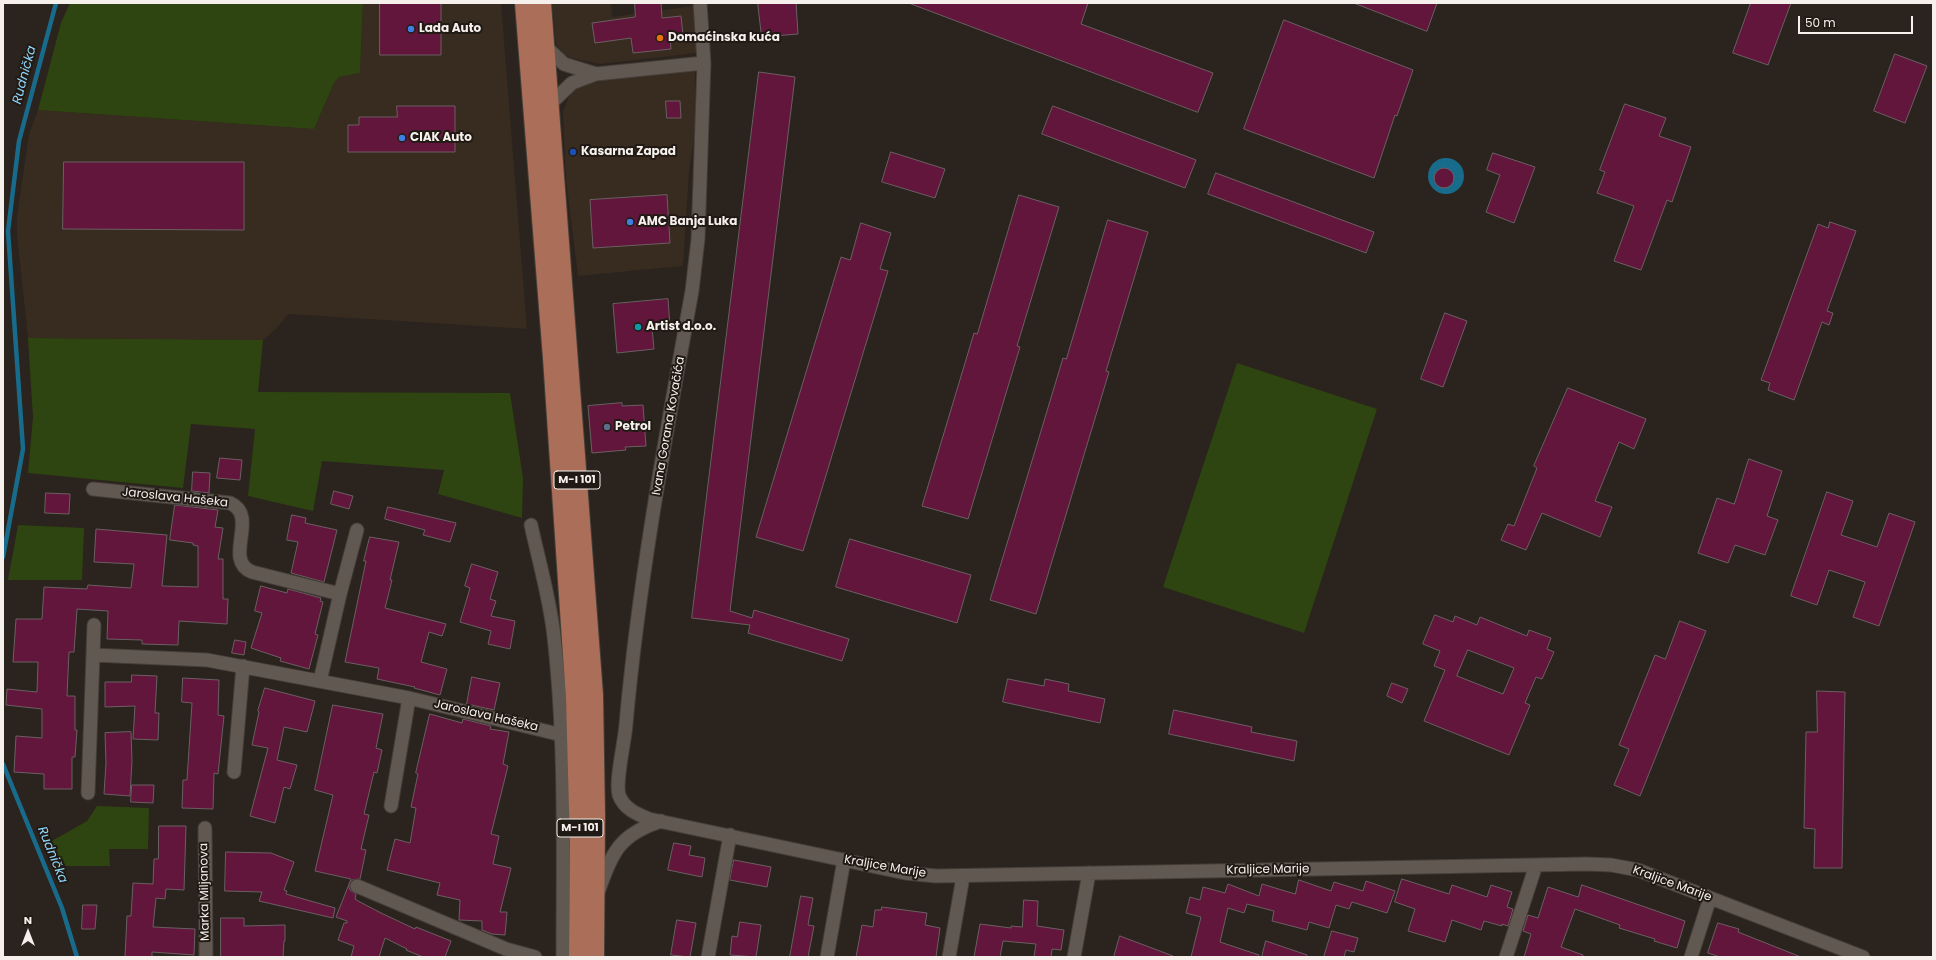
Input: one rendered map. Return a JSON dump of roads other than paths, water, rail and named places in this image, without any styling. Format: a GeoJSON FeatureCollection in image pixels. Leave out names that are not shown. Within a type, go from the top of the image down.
{"type":"FeatureCollection","features":[{"type":"Feature","properties":{"kind":"main road","name":"M-I 101"},"geometry":{"type":"LineString","coordinates":[[525,3],[553,366],[576,699],[580,845],[579,957]]}},
{"type":"Feature","properties":{"kind":"main road","name":"M-I 101"},"geometry":{"type":"LineString","coordinates":[[541,3],[593,695],[594,957]]}},
{"type":"Feature","properties":{"kind":"street","name":"Ivana Gorana Kovačića"},"geometry":{"type":"LineString","coordinates":[[661,821],[649,819],[630,811],[623,803],[619,795],[618,782],[641,587],[692,291],[698,239],[704,63],[700,3]]}},
{"type":"Feature","properties":{"kind":"street"},"geometry":{"type":"LineString","coordinates":[[543,44],[564,64],[596,74]]}},
{"type":"Feature","properties":{"kind":"street"},"geometry":{"type":"LineString","coordinates":[[549,105],[572,83],[596,74],[704,63]]}},
{"type":"Feature","properties":{"kind":"street","name":"Jaroslava Hašeka"},"geometry":{"type":"LineString","coordinates":[[93,489],[230,503],[237,506],[242,515],[240,558],[243,567],[252,572],[340,594]]}},
{"type":"Feature","properties":{"kind":"street"},"geometry":{"type":"LineString","coordinates":[[531,525],[550,608],[554,636],[562,735],[563,957]]}},
{"type":"Feature","properties":{"kind":"street"},"geometry":{"type":"LineString","coordinates":[[320,681],[340,594],[357,530]]}},
{"type":"Feature","properties":{"kind":"street"},"geometry":{"type":"LineString","coordinates":[[88,793],[94,625]]}},
{"type":"Feature","properties":{"kind":"street","name":"Jaroslava Hašeka"},"geometry":{"type":"LineString","coordinates":[[93,655],[207,660],[243,666],[409,698],[562,735]]}},
{"type":"Feature","properties":{"kind":"street"},"geometry":{"type":"LineString","coordinates":[[234,772],[243,666]]}},
{"type":"Feature","properties":{"kind":"street"},"geometry":{"type":"LineString","coordinates":[[391,806],[409,698]]}},
{"type":"Feature","properties":{"kind":"street"},"geometry":{"type":"LineString","coordinates":[[595,905],[606,867],[617,849],[625,840],[641,828],[661,821]]}},
{"type":"Feature","properties":{"kind":"street","name":"Kraljice Marije"},"geometry":{"type":"LineString","coordinates":[[661,821],[918,875],[963,877],[1089,873],[1587,864],[1626,868],[1638,870],[1863,957]]}},
{"type":"Feature","properties":{"kind":"street","name":"Marka Miljanova"},"geometry":{"type":"LineString","coordinates":[[205,828],[206,957]]}},
{"type":"Feature","properties":{"kind":"street"},"geometry":{"type":"LineString","coordinates":[[708,957],[730,835]]}},
{"type":"Feature","properties":{"kind":"street"},"geometry":{"type":"LineString","coordinates":[[827,957],[844,860]]}},
{"type":"Feature","properties":{"kind":"street"},"geometry":{"type":"LineString","coordinates":[[1506,957],[1536,865]]}},
{"type":"Feature","properties":{"kind":"street"},"geometry":{"type":"LineString","coordinates":[[1074,957],[1089,873]]}},
{"type":"Feature","properties":{"kind":"street"},"geometry":{"type":"LineString","coordinates":[[949,957],[963,877]]}},
{"type":"Feature","properties":{"kind":"street"},"geometry":{"type":"LineString","coordinates":[[357,886],[506,949],[535,957]]}},
{"type":"Feature","properties":{"kind":"street"},"geometry":{"type":"LineString","coordinates":[[1691,957],[1710,898]]}},
{"type":"Feature","properties":{"kind":"water"},"geometry":{"type":"Polygon","coordinates":[[[1450,158],[1459,163],[1463,169],[1463,183],[1459,189],[1450,194],[1442,194],[1433,189],[1429,183],[1428,172],[1433,163],[1439,159],[1450,158]]]}},
{"type":"Feature","properties":{"kind":"waterway","name":"Rudnička"},"geometry":{"type":"LineString","coordinates":[[3,557],[23,449],[8,231],[19,141],[56,3]]}},
{"type":"Feature","properties":{"kind":"waterway","name":"Rudnička"},"geometry":{"type":"LineString","coordinates":[[3,764],[62,908],[77,957]]}},
{"type":"Feature","properties":{"kind":"place","name":"Lada Auto"},"geometry":{"type":"Point","coordinates":[411,29]}},
{"type":"Feature","properties":{"kind":"place","name":"Domaćinska kuća"},"geometry":{"type":"Point","coordinates":[660,38]}},
{"type":"Feature","properties":{"kind":"place","name":"CIAK Auto"},"geometry":{"type":"Point","coordinates":[402,138]}},
{"type":"Feature","properties":{"kind":"place","name":"Kasarna Zapad"},"geometry":{"type":"Point","coordinates":[573,152]}},
{"type":"Feature","properties":{"kind":"place","name":"AMC Banja Luka"},"geometry":{"type":"Point","coordinates":[630,222]}},
{"type":"Feature","properties":{"kind":"place","name":"Artist d.o.o."},"geometry":{"type":"Point","coordinates":[638,327]}},
{"type":"Feature","properties":{"kind":"place","name":"Petrol"},"geometry":{"type":"Point","coordinates":[607,427]}}]}
